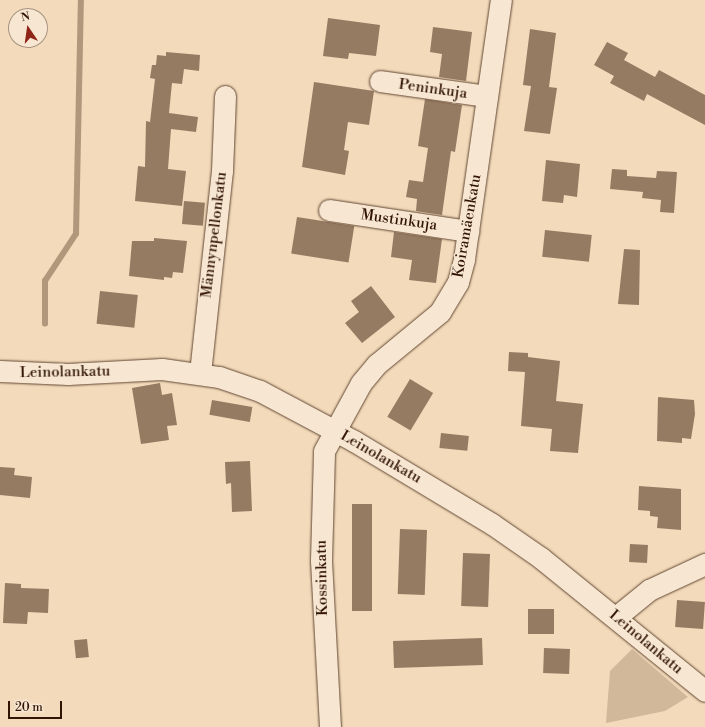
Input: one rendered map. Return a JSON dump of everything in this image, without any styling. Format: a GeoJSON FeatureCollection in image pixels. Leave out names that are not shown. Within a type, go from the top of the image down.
{"type":"FeatureCollection","features":[{"type":"Feature","properties":{"kind":"street","name":"Koiramäenkatu"},"geometry":{"type":"LineString","coordinates":[[334,430],[361,383],[377,364],[419,332],[448,303],[458,282],[468,231],[501,0]]}},
{"type":"Feature","properties":{"kind":"street","name":"Peninkuja"},"geometry":{"type":"LineString","coordinates":[[380,81],[487,96]]}},
{"type":"Feature","properties":{"kind":"street","name":"Männynpellonkatu"},"geometry":{"type":"LineString","coordinates":[[200,373],[222,171],[225,96]]}},
{"type":"Feature","properties":{"kind":"street","name":"Mustinkuja"},"geometry":{"type":"LineString","coordinates":[[330,210],[468,231]]}},
{"type":"Feature","properties":{"kind":"street","name":"Leinolankatu"},"geometry":{"type":"LineString","coordinates":[[0,371],[68,374],[162,369],[200,373],[260,391],[334,430],[492,524],[541,558],[616,617],[705,691]]}},
{"type":"Feature","properties":{"kind":"street","name":"Kossinkatu"},"geometry":{"type":"LineString","coordinates":[[330,727],[323,623],[321,477],[324,451],[334,430]]}},
{"type":"Feature","properties":{"kind":"street"},"geometry":{"type":"LineString","coordinates":[[616,617],[649,590],[705,564]]}},
{"type":"Feature","properties":{"kind":"shaded area"},"geometry":{"type":"Polygon","coordinates":[[[632,649],[688,697],[665,711],[606,723],[610,671],[632,649]]]}},
{"type":"Feature","properties":{"kind":"building"},"geometry":{"type":"Polygon","coordinates":[[[328,18],[380,25],[376,56],[349,53],[348,59],[323,56],[328,18]]]}},
{"type":"Feature","properties":{"kind":"building"},"geometry":{"type":"Polygon","coordinates":[[[433,27],[472,32],[466,81],[439,77],[442,54],[430,52],[433,27]]]}},
{"type":"Feature","properties":{"kind":"building"},"geometry":{"type":"Polygon","coordinates":[[[530,29],[556,33],[549,87],[557,88],[550,134],[524,131],[531,86],[523,85],[530,29]]]}},
{"type":"Feature","properties":{"kind":"building"},"geometry":{"type":"Polygon","coordinates":[[[607,42],[628,53],[624,60],[655,77],[659,70],[705,95],[705,125],[647,94],[644,101],[610,83],[614,76],[594,65],[607,42]]]}},
{"type":"Feature","properties":{"kind":"building"},"geometry":{"type":"Polygon","coordinates":[[[166,52],[200,55],[199,71],[184,69],[182,84],[172,83],[169,113],[198,117],[196,132],[171,129],[168,169],[186,171],[182,206],[135,201],[138,166],[145,167],[146,121],[150,122],[155,79],[150,78],[152,65],[156,65],[157,55],[166,56],[166,52]]]}},
{"type":"Feature","properties":{"kind":"building"},"geometry":{"type":"Polygon","coordinates":[[[314,82],[374,91],[369,125],[348,122],[344,150],[349,151],[345,175],[302,167],[314,82]]]}},
{"type":"Feature","properties":{"kind":"building"},"geometry":{"type":"Polygon","coordinates":[[[425,99],[462,105],[455,152],[451,151],[442,215],[416,211],[417,199],[406,197],[409,180],[423,182],[428,148],[418,146],[425,99]]]}},
{"type":"Feature","properties":{"kind":"building"},"geometry":{"type":"Polygon","coordinates":[[[546,160],[580,164],[577,197],[564,195],[563,203],[542,201],[546,160]]]}},
{"type":"Feature","properties":{"kind":"building"},"geometry":{"type":"Polygon","coordinates":[[[612,169],[627,170],[627,176],[656,178],[657,171],[677,172],[674,213],[660,212],[661,200],[642,198],[643,192],[610,189],[612,169]]]}},
{"type":"Feature","properties":{"kind":"building"},"geometry":{"type":"Polygon","coordinates":[[[184,201],[205,203],[203,226],[182,224],[184,201]]]}},
{"type":"Feature","properties":{"kind":"building"},"geometry":{"type":"Polygon","coordinates":[[[297,217],[354,226],[348,263],[291,254],[297,217]]]}},
{"type":"Feature","properties":{"kind":"building"},"geometry":{"type":"Polygon","coordinates":[[[545,230],[592,235],[589,262],[542,257],[545,230]]]}},
{"type":"Feature","properties":{"kind":"building"},"geometry":{"type":"Polygon","coordinates":[[[394,232],[442,239],[436,283],[409,280],[412,260],[391,257],[394,232]]]}},
{"type":"Feature","properties":{"kind":"building"},"geometry":{"type":"Polygon","coordinates":[[[154,238],[187,241],[183,273],[173,272],[172,278],[164,277],[164,280],[129,276],[132,241],[154,241],[154,238]]]}},
{"type":"Feature","properties":{"kind":"building"},"geometry":{"type":"Polygon","coordinates":[[[624,249],[640,250],[639,305],[618,304],[624,249]]]}},
{"type":"Feature","properties":{"kind":"building"},"geometry":{"type":"Polygon","coordinates":[[[371,286],[395,317],[362,343],[345,323],[359,312],[351,301],[371,286]]]}},
{"type":"Feature","properties":{"kind":"building"},"geometry":{"type":"Polygon","coordinates":[[[100,291],[138,295],[134,328],[97,324],[100,291]]]}},
{"type":"Feature","properties":{"kind":"building"},"geometry":{"type":"Polygon","coordinates":[[[509,352],[528,353],[528,357],[560,361],[556,401],[583,404],[578,453],[550,451],[552,429],[521,426],[525,372],[508,371],[509,352]]]}},
{"type":"Feature","properties":{"kind":"building"},"geometry":{"type":"Polygon","coordinates":[[[410,379],[433,393],[410,431],[387,417],[410,379]]]}},
{"type":"Feature","properties":{"kind":"building"},"geometry":{"type":"Polygon","coordinates":[[[160,383],[162,395],[172,393],[177,425],[167,426],[169,440],[141,444],[132,388],[160,383]]]}},
{"type":"Feature","properties":{"kind":"building"},"geometry":{"type":"Polygon","coordinates":[[[658,397],[694,400],[695,414],[691,439],[682,438],[682,443],[657,441],[658,397]]]}},
{"type":"Feature","properties":{"kind":"building"},"geometry":{"type":"Polygon","coordinates":[[[212,400],[252,407],[250,422],[209,415],[212,400]]]}},
{"type":"Feature","properties":{"kind":"building"},"geometry":{"type":"Polygon","coordinates":[[[441,433],[469,436],[467,451],[439,448],[441,433]]]}},
{"type":"Feature","properties":{"kind":"building"},"geometry":{"type":"Polygon","coordinates":[[[250,461],[252,511],[232,512],[231,483],[226,484],[225,462],[250,461]]]}},
{"type":"Feature","properties":{"kind":"building"},"geometry":{"type":"Polygon","coordinates":[[[0,467],[15,468],[14,475],[32,477],[30,498],[0,495],[0,467]]]}},
{"type":"Feature","properties":{"kind":"building"},"geometry":{"type":"Polygon","coordinates":[[[639,486],[681,489],[681,530],[657,528],[658,517],[650,516],[650,511],[638,510],[639,486]]]}},
{"type":"Feature","properties":{"kind":"building"},"geometry":{"type":"Polygon","coordinates":[[[352,504],[372,504],[372,611],[352,611],[352,504]]]}},
{"type":"Feature","properties":{"kind":"building"},"geometry":{"type":"Polygon","coordinates":[[[400,529],[427,530],[425,595],[398,594],[400,529]]]}},
{"type":"Feature","properties":{"kind":"building"},"geometry":{"type":"Polygon","coordinates":[[[630,544],[648,545],[647,563],[629,562],[630,544]]]}},
{"type":"Feature","properties":{"kind":"building"},"geometry":{"type":"Polygon","coordinates":[[[463,553],[490,554],[488,607],[461,606],[463,553]]]}},
{"type":"Feature","properties":{"kind":"building"},"geometry":{"type":"Polygon","coordinates":[[[5,583],[21,584],[21,588],[49,589],[48,613],[28,612],[27,624],[3,623],[5,583]]]}},
{"type":"Feature","properties":{"kind":"building"},"geometry":{"type":"Polygon","coordinates":[[[677,600],[705,602],[703,629],[675,627],[677,600]]]}},
{"type":"Feature","properties":{"kind":"building"},"geometry":{"type":"Polygon","coordinates":[[[528,609],[554,609],[554,634],[528,634],[528,609]]]}},
{"type":"Feature","properties":{"kind":"building"},"geometry":{"type":"Polygon","coordinates":[[[482,638],[483,665],[394,668],[393,641],[482,638]]]}},
{"type":"Feature","properties":{"kind":"building"},"geometry":{"type":"Polygon","coordinates":[[[87,639],[89,657],[76,658],[74,640],[87,639]]]}},
{"type":"Feature","properties":{"kind":"building"},"geometry":{"type":"Polygon","coordinates":[[[544,648],[570,649],[569,674],[543,673],[544,648]]]}},
{"type":"Feature","properties":{"kind":"waterway"},"geometry":{"type":"LineString","coordinates":[[45,324],[45,281],[76,234],[81,0]]}}]}
